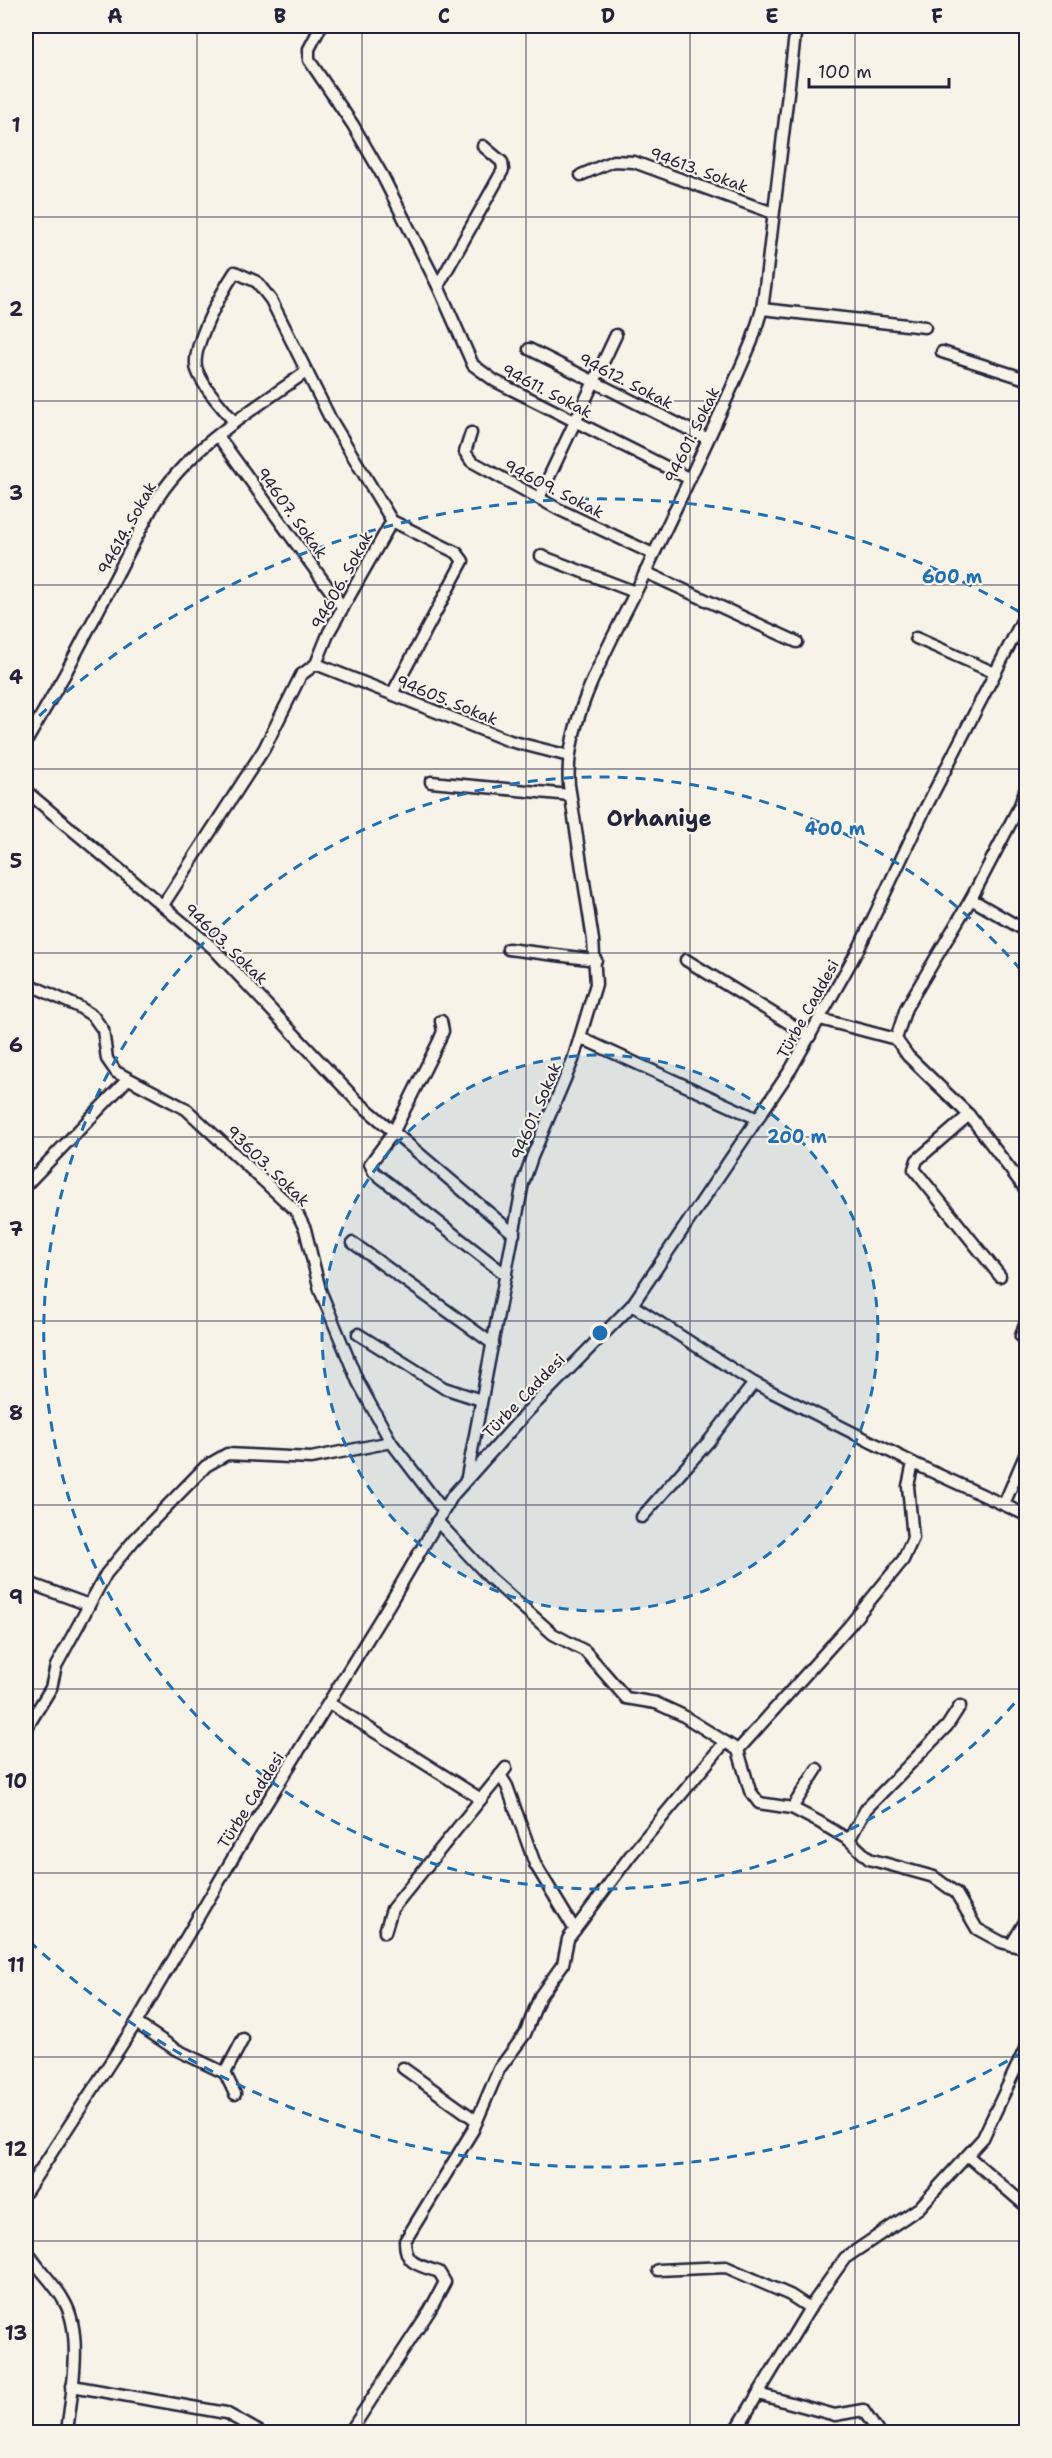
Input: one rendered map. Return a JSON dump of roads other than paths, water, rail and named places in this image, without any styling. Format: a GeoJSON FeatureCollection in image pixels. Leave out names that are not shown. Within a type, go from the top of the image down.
{"type":"FeatureCollection","features":[{"type":"Feature","properties":{"kind":"street","name":"94611. Sokak"},"geometry":{"type":"LineString","coordinates":[[321,26],[309,49],[309,60],[353,125],[382,175],[438,286],[473,365],[478,371],[688,478]]}},
{"type":"Feature","properties":{"kind":"street","name":"94601. Sokak"},"geometry":{"type":"LineString","coordinates":[[467,1478],[527,1171],[581,1038],[596,984],[596,960],[570,795],[569,756],[575,731],[600,663],[708,440],[752,341],[762,309],[796,26]]}},
{"type":"Feature","properties":{"kind":"street"},"geometry":{"type":"LineString","coordinates":[[438,286],[503,170],[502,162],[483,146]]}},
{"type":"Feature","properties":{"kind":"street","name":"94613. Sokak"},"geometry":{"type":"LineString","coordinates":[[581,175],[613,161],[634,162],[773,213]]}},
{"type":"Feature","properties":{"kind":"street","name":"94606. Sokak"},"geometry":{"type":"LineString","coordinates":[[163,905],[264,749],[301,675],[316,664],[323,644],[392,521],[342,440],[264,290],[247,277],[235,272],[204,334],[195,361],[202,380],[234,422]]}},
{"type":"Feature","properties":{"kind":"street"},"geometry":{"type":"LineString","coordinates":[[762,309],[925,327]]}},
{"type":"Feature","properties":{"kind":"street"},"geometry":{"type":"LineString","coordinates":[[539,498],[616,335]]}},
{"type":"Feature","properties":{"kind":"street","name":"94612. Sokak"},"geometry":{"type":"LineString","coordinates":[[530,349],[708,440]]}},
{"type":"Feature","properties":{"kind":"street"},"geometry":{"type":"LineString","coordinates":[[942,352],[1026,379]]}},
{"type":"Feature","properties":{"kind":"street","name":"94614. Sokak"},"geometry":{"type":"LineString","coordinates":[[26,742],[65,674],[158,497],[176,475],[234,422],[306,372]]}},
{"type":"Feature","properties":{"kind":"street","name":"94609. Sokak"},"geometry":{"type":"LineString","coordinates":[[471,433],[466,446],[467,457],[539,498],[653,554]]}},
{"type":"Feature","properties":{"kind":"street","name":"94607. Sokak"},"geometry":{"type":"LineString","coordinates":[[218,436],[343,608]]}},
{"type":"Feature","properties":{"kind":"street"},"geometry":{"type":"LineString","coordinates":[[392,521],[457,553],[463,561],[392,694]]}},
{"type":"Feature","properties":{"kind":"street"},"geometry":{"type":"LineString","coordinates":[[541,556],[635,592]]}},
{"type":"Feature","properties":{"kind":"street"},"geometry":{"type":"LineString","coordinates":[[645,572],[796,642]]}},
{"type":"Feature","properties":{"kind":"street","name":"Türbe Caddesi"},"geometry":{"type":"LineString","coordinates":[[26,2192],[136,2023],[443,1510],[467,1478],[528,1411],[632,1305],[792,1069],[860,946],[923,813],[1026,613]]}},
{"type":"Feature","properties":{"kind":"street"},"geometry":{"type":"LineString","coordinates":[[916,638],[995,674]]}},
{"type":"Feature","properties":{"kind":"street","name":"94605. Sokak"},"geometry":{"type":"LineString","coordinates":[[316,664],[510,741],[569,756]]}},
{"type":"Feature","properties":{"kind":"street"},"geometry":{"type":"LineString","coordinates":[[431,782],[570,795]]}},
{"type":"Feature","properties":{"kind":"street"},"geometry":{"type":"LineString","coordinates":[[896,1039],[906,1008],[971,899],[1020,805],[1026,788]]}},
{"type":"Feature","properties":{"kind":"street","name":"94603. Sokak"},"geometry":{"type":"LineString","coordinates":[[26,791],[163,905],[221,957],[327,1072],[393,1133],[514,1234]]}},
{"type":"Feature","properties":{"kind":"street"},"geometry":{"type":"LineString","coordinates":[[971,899],[1026,931]]}},
{"type":"Feature","properties":{"kind":"street"},"geometry":{"type":"LineString","coordinates":[[508,949],[596,960]]}},
{"type":"Feature","properties":{"kind":"street"},"geometry":{"type":"LineString","coordinates":[[686,960],[810,1036]]}},
{"type":"Feature","properties":{"kind":"street","name":"93603. Sokak"},"geometry":{"type":"LineString","coordinates":[[26,983],[79,1006],[93,1016],[103,1030],[110,1066],[116,1072],[186,1109],[296,1211],[305,1229],[320,1290],[367,1401],[391,1442],[443,1510]]}},
{"type":"Feature","properties":{"kind":"street"},"geometry":{"type":"LineString","coordinates":[[820,1019],[896,1039],[908,1056],[969,1115],[1026,1190]]}},
{"type":"Feature","properties":{"kind":"street"},"geometry":{"type":"LineString","coordinates":[[441,1021],[442,1036],[393,1133],[371,1161],[371,1168],[506,1275]]}},
{"type":"Feature","properties":{"kind":"street"},"geometry":{"type":"LineString","coordinates":[[581,1038],[758,1119]]}},
{"type":"Feature","properties":{"kind":"street"},"geometry":{"type":"LineString","coordinates":[[26,1185],[128,1079]]}},
{"type":"Feature","properties":{"kind":"street"},"geometry":{"type":"LineString","coordinates":[[969,1115],[917,1160],[914,1169],[1000,1276]]}},
{"type":"Feature","properties":{"kind":"street"},"geometry":{"type":"LineString","coordinates":[[353,1243],[493,1344]]}},
{"type":"Feature","properties":{"kind":"street"},"geometry":{"type":"LineString","coordinates":[[632,1305],[754,1383],[913,1463],[1026,1515]]}},
{"type":"Feature","properties":{"kind":"street"},"geometry":{"type":"LineString","coordinates":[[1026,1322],[1021,1336],[1026,1339]]}},
{"type":"Feature","properties":{"kind":"street"},"geometry":{"type":"LineString","coordinates":[[358,1334],[444,1388],[481,1401]]}},
{"type":"Feature","properties":{"kind":"street"},"geometry":{"type":"LineString","coordinates":[[642,1517],[709,1441],[754,1383]]}},
{"type":"Feature","properties":{"kind":"street"},"geometry":{"type":"LineString","coordinates":[[26,1729],[51,1688],[56,1666],[106,1574],[135,1539],[206,1466],[227,1454],[311,1458],[391,1442]]}},
{"type":"Feature","properties":{"kind":"street"},"geometry":{"type":"LineString","coordinates":[[1004,1504],[1026,1453]]}},
{"type":"Feature","properties":{"kind":"street"},"geometry":{"type":"LineString","coordinates":[[738,1750],[849,1626],[903,1560],[913,1538],[908,1486],[913,1463]]}},
{"type":"Feature","properties":{"kind":"street"},"geometry":{"type":"LineString","coordinates":[[437,1521],[490,1578],[553,1634],[585,1651],[626,1698],[656,1703],[682,1715],[738,1750],[750,1791],[759,1803],[792,1808],[849,1840],[869,1859],[934,1877],[956,1893],[977,1929],[1001,1942],[1026,1949]]}},
{"type":"Feature","properties":{"kind":"street"},"geometry":{"type":"LineString","coordinates":[[26,1582],[89,1605]]}},
{"type":"Feature","properties":{"kind":"street"},"geometry":{"type":"LineString","coordinates":[[328,1704],[481,1798]]}},
{"type":"Feature","properties":{"kind":"street"},"geometry":{"type":"LineString","coordinates":[[849,1840],[866,1809],[947,1726],[960,1706]]}},
{"type":"Feature","properties":{"kind":"street"},"geometry":{"type":"LineString","coordinates":[[350,2433],[430,2310],[445,2282],[439,2272],[414,2264],[405,2252],[405,2241],[477,2121],[499,2069],[525,2034],[540,1996],[563,1964],[567,1940],[630,1856],[725,1742]]}},
{"type":"Feature","properties":{"kind":"street"},"geometry":{"type":"LineString","coordinates":[[792,1808],[817,1769]]}},
{"type":"Feature","properties":{"kind":"street"},"geometry":{"type":"LineString","coordinates":[[385,1932],[392,1909],[503,1772],[535,1864],[575,1930]]}},
{"type":"Feature","properties":{"kind":"street"},"geometry":{"type":"LineString","coordinates":[[1011,1945],[1026,1920]]}},
{"type":"Feature","properties":{"kind":"street"},"geometry":{"type":"LineString","coordinates":[[136,2023],[176,2049],[225,2073],[234,2094]]}},
{"type":"Feature","properties":{"kind":"street"},"geometry":{"type":"LineString","coordinates":[[225,2073],[243,2039]]}},
{"type":"Feature","properties":{"kind":"street"},"geometry":{"type":"LineString","coordinates":[[735,2433],[810,2308],[846,2258],[919,2208],[983,2138],[1026,2047]]}},
{"type":"Feature","properties":{"kind":"street"},"geometry":{"type":"LineString","coordinates":[[403,2068],[477,2121]]}},
{"type":"Feature","properties":{"kind":"street"},"geometry":{"type":"LineString","coordinates":[[968,2156],[1026,2206]]}},
{"type":"Feature","properties":{"kind":"street"},"geometry":{"type":"LineString","coordinates":[[26,2249],[64,2300],[70,2313],[74,2331],[67,2433]]}},
{"type":"Feature","properties":{"kind":"street"},"geometry":{"type":"LineString","coordinates":[[658,2270],[726,2267],[790,2295],[810,2308]]}},
{"type":"Feature","properties":{"kind":"street"},"geometry":{"type":"LineString","coordinates":[[72,2386],[226,2413],[260,2433]]}},
{"type":"Feature","properties":{"kind":"street"},"geometry":{"type":"LineString","coordinates":[[758,2394],[835,2415],[863,2410],[878,2433]]}},
{"type":"Feature","properties":{"kind":"district","name":"Orhaniye"},"geometry":{"type":"Point","coordinates":[659,818]}}]}
